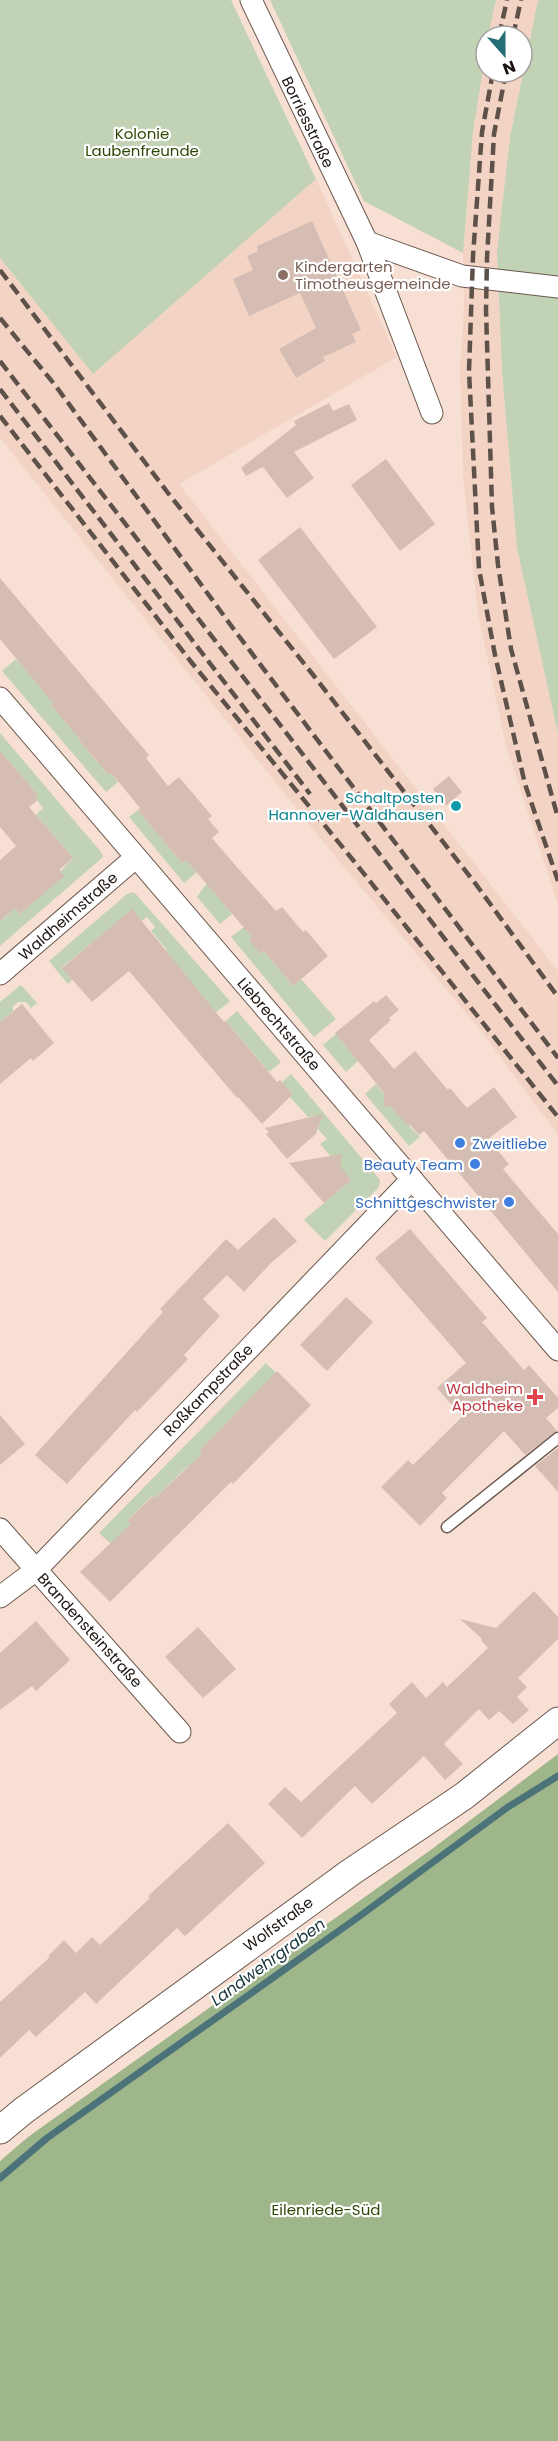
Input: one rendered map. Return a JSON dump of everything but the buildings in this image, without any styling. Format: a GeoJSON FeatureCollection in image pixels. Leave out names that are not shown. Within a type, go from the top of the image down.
{"type":"FeatureCollection","features":[{"type":"Feature","properties":{"kind":"street","name":"Borriesstraße"},"geometry":{"type":"LineString","coordinates":[[251,0],[367,242],[432,413]]}},
{"type":"Feature","properties":{"kind":"street"},"geometry":{"type":"LineString","coordinates":[[367,242],[462,276],[558,287]]}},
{"type":"Feature","properties":{"kind":"street","name":"Liebrechtstraße"},"geometry":{"type":"LineString","coordinates":[[0,699],[558,1350]]}},
{"type":"Feature","properties":{"kind":"street","name":"Waldheimstraße"},"geometry":{"type":"LineString","coordinates":[[0,974],[135,858]]}},
{"type":"Feature","properties":{"kind":"street","name":"Roßkampstraße"},"geometry":{"type":"LineString","coordinates":[[0,1597],[36,1570],[412,1179]]}},
{"type":"Feature","properties":{"kind":"street","name":"Brandensteinstraße"},"geometry":{"type":"LineString","coordinates":[[0,1529],[180,1732]]}},
{"type":"Feature","properties":{"kind":"street","name":"Wolfstraße"},"geometry":{"type":"LineString","coordinates":[[0,2130],[22,2111],[334,1884],[464,1796],[558,1721]]}},
{"type":"Feature","properties":{"kind":"lane"},"geometry":{"type":"LineString","coordinates":[[447,1527],[558,1438]]}},
{"type":"Feature","properties":{"kind":"shaded area"},"geometry":{"type":"Polygon","coordinates":[[[496,0],[538,0],[533,24],[491,24],[496,0]]]}},
{"type":"Feature","properties":{"kind":"shaded area"},"geometry":{"type":"Polygon","coordinates":[[[481,84],[521,84],[510,137],[497,251],[502,371],[517,548],[558,734],[558,904],[506,746],[478,614],[463,475],[460,369],[464,305],[463,253],[473,132],[481,84]]]}},
{"type":"Feature","properties":{"kind":"shaded area"},"geometry":{"type":"Polygon","coordinates":[[[316,179],[397,357],[179,484],[558,971],[558,1135],[481,1031],[328,848],[0,438],[0,258],[93,374],[316,179]]]}},
{"type":"Feature","properties":{"kind":"green space","name":"Kolonie Laubenfreunde"},"geometry":{"type":"Polygon","coordinates":[[[0,0],[231,0],[316,179],[93,374],[0,258],[0,0]]]}},
{"type":"Feature","properties":{"kind":"green space"},"geometry":{"type":"Polygon","coordinates":[[[270,0],[496,0],[491,24],[474,24],[474,84],[481,84],[473,132],[463,253],[364,201],[270,0]]]}},
{"type":"Feature","properties":{"kind":"green space"},"geometry":{"type":"Polygon","coordinates":[[[538,0],[558,0],[558,734],[517,548],[502,371],[497,251],[510,137],[521,84],[534,84],[533,24],[538,0]]]}},
{"type":"Feature","properties":{"kind":"green space"},"geometry":{"type":"Polygon","coordinates":[[[16,659],[56,701],[51,705],[97,762],[103,764],[102,768],[108,774],[112,774],[118,782],[106,792],[2,671],[16,659]]]}},
{"type":"Feature","properties":{"kind":"green space"},"geometry":{"type":"Polygon","coordinates":[[[0,733],[103,857],[0,946],[0,916],[3,919],[15,908],[20,914],[73,858],[36,815],[43,808],[35,798],[38,795],[0,751],[0,733]]]}},
{"type":"Feature","properties":{"kind":"green space"},"geometry":{"type":"Polygon","coordinates":[[[138,810],[182,863],[187,859],[197,872],[184,883],[129,817],[138,810]]]}},
{"type":"Feature","properties":{"kind":"green space"},"geometry":{"type":"Polygon","coordinates":[[[207,883],[232,914],[220,924],[197,897],[207,883]]]}},
{"type":"Feature","properties":{"kind":"green space"},"geometry":{"type":"Polygon","coordinates":[[[134,892],[230,1001],[207,1020],[165,952],[167,950],[151,931],[155,927],[147,917],[142,921],[132,910],[62,967],[72,980],[68,984],[49,961],[127,894],[134,892]]]}},
{"type":"Feature","properties":{"kind":"green space"},"geometry":{"type":"Polygon","coordinates":[[[244,927],[252,937],[249,940],[260,953],[264,951],[293,986],[301,979],[336,1019],[314,1037],[231,937],[244,927]]]}},
{"type":"Feature","properties":{"kind":"green space"},"geometry":{"type":"Polygon","coordinates":[[[21,985],[37,1003],[31,1008],[26,1002],[18,1002],[13,1006],[13,1011],[0,1022],[0,1002],[21,985]]]}},
{"type":"Feature","properties":{"kind":"green space"},"geometry":{"type":"Polygon","coordinates":[[[237,1011],[281,1062],[269,1072],[226,1021],[237,1011]]]}},
{"type":"Feature","properties":{"kind":"green space"},"geometry":{"type":"Polygon","coordinates":[[[336,1034],[358,1061],[346,1072],[323,1045],[336,1034]]]}},
{"type":"Feature","properties":{"kind":"green space"},"geometry":{"type":"Polygon","coordinates":[[[291,1074],[380,1180],[379,1187],[325,1241],[304,1220],[351,1180],[320,1144],[327,1139],[318,1129],[320,1123],[314,1116],[308,1117],[290,1097],[293,1094],[282,1082],[291,1074]]]}},
{"type":"Feature","properties":{"kind":"green space"},"geometry":{"type":"Polygon","coordinates":[[[376,1084],[385,1095],[384,1100],[420,1137],[409,1146],[365,1094],[376,1084]]]}},
{"type":"Feature","properties":{"kind":"green space"},"geometry":{"type":"Polygon","coordinates":[[[266,1363],[276,1373],[198,1477],[187,1467],[155,1498],[152,1496],[128,1520],[131,1524],[111,1544],[99,1533],[266,1363]]]}},
{"type":"Feature","properties":{"kind":"green space","name":"Eilenriede-Süd"},"geometry":{"type":"Polygon","coordinates":[[[558,1754],[558,2441],[0,2441],[0,2161],[28,2137],[432,1849],[558,1754]]]}},
{"type":"Feature","properties":{"kind":"waterway","name":"Landwehrgraben"},"geometry":{"type":"LineString","coordinates":[[0,2178],[47,2138],[357,1918],[508,1807],[558,1776]]}},
{"type":"Feature","properties":{"kind":"railway"},"geometry":{"type":"LineString","coordinates":[[502,24],[507,0]]}},
{"type":"Feature","properties":{"kind":"railway"},"geometry":{"type":"LineString","coordinates":[[516,24],[521,0]]}},
{"type":"Feature","properties":{"kind":"railway"},"geometry":{"type":"LineString","coordinates":[[491,84],[482,132],[473,256],[469,371],[479,569],[495,655],[525,784],[558,881]]}},
{"type":"Feature","properties":{"kind":"railway"},"geometry":{"type":"LineString","coordinates":[[504,84],[494,134],[487,258],[486,310],[492,507],[511,649],[558,818]]}},
{"type":"Feature","properties":{"kind":"railway"},"geometry":{"type":"LineString","coordinates":[[0,270],[168,493],[475,883],[558,997]]}},
{"type":"Feature","properties":{"kind":"railway"},"geometry":{"type":"LineString","coordinates":[[0,318],[55,385],[238,635],[558,1058]]}},
{"type":"Feature","properties":{"kind":"railway"},"geometry":{"type":"LineString","coordinates":[[0,361],[558,1086]]}},
{"type":"Feature","properties":{"kind":"railway"},"geometry":{"type":"LineString","coordinates":[[0,389],[310,794]]}},
{"type":"Feature","properties":{"kind":"railway"},"geometry":{"type":"LineString","coordinates":[[0,416],[192,663],[558,1117]]}},
{"type":"Feature","properties":{"kind":"place","name":"Kindergarten Timotheusgemeinde"},"geometry":{"type":"Point","coordinates":[283,275]}},
{"type":"Feature","properties":{"kind":"place","name":"Schaltposten Hannover-Waldhausen"},"geometry":{"type":"Point","coordinates":[456,806]}},
{"type":"Feature","properties":{"kind":"place","name":"Zweitliebe"},"geometry":{"type":"Point","coordinates":[460,1143]}},
{"type":"Feature","properties":{"kind":"place","name":"Beauty Team"},"geometry":{"type":"Point","coordinates":[475,1164]}},
{"type":"Feature","properties":{"kind":"place","name":"Schnittgeschwister"},"geometry":{"type":"Point","coordinates":[509,1202]}},
{"type":"Feature","properties":{"kind":"place","name":"Waldheim Apotheke"},"geometry":{"type":"Point","coordinates":[535,1397]}}]}
